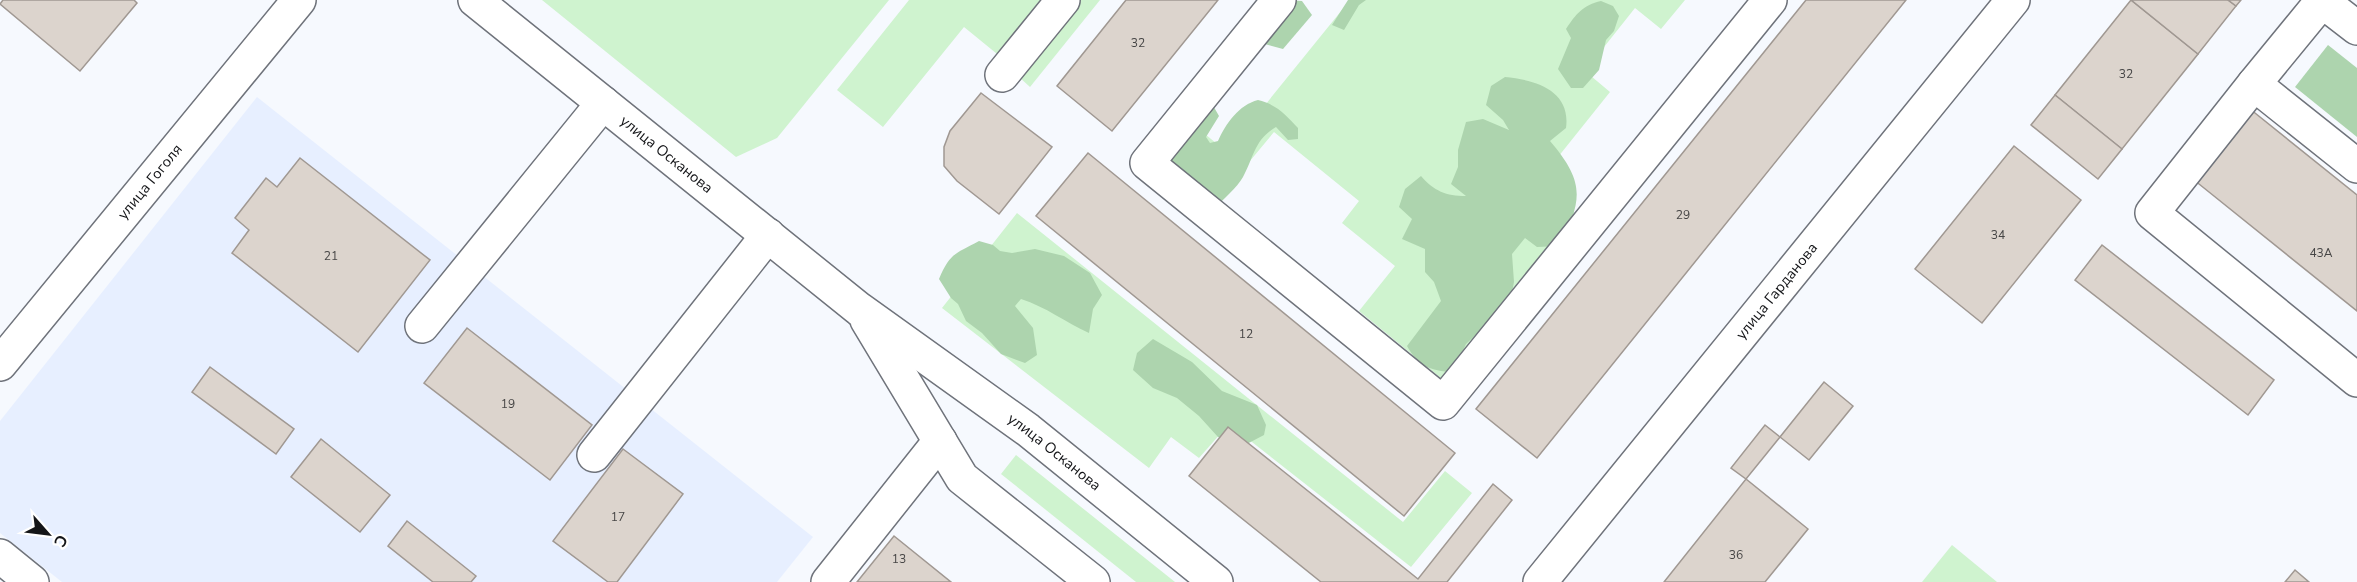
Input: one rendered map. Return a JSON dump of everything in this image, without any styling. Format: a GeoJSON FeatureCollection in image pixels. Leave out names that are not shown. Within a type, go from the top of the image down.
{"type":"FeatureCollection","features":[{"type":"Feature","properties":{"kind":"street","name":"улица Гоголя"},"geometry":{"type":"LineString","coordinates":[[2,357],[299,0]]}},
{"type":"Feature","properties":{"kind":"street","name":"улица Осканова"},"geometry":{"type":"LineString","coordinates":[[475,0],[859,309],[1028,430],[1216,582]]}},
{"type":"Feature","properties":{"kind":"street"},"geometry":{"type":"LineString","coordinates":[[1002,75],[1063,0]]}},
{"type":"Feature","properties":{"kind":"street"},"geometry":{"type":"LineString","coordinates":[[1279,0],[1147,163],[1443,403],[1762,3]]}},
{"type":"Feature","properties":{"kind":"street","name":"улица Гарданова"},"geometry":{"type":"LineString","coordinates":[[1540,582],[2013,0]]}},
{"type":"Feature","properties":{"kind":"street"},"geometry":{"type":"LineString","coordinates":[[2357,28],[2322,1],[2152,213],[2357,380]]}},
{"type":"Feature","properties":{"kind":"street"},"geometry":{"type":"LineString","coordinates":[[2254,84],[2357,166]]}},
{"type":"Feature","properties":{"kind":"street"},"geometry":{"type":"LineString","coordinates":[[422,326],[603,103]]}},
{"type":"Feature","properties":{"kind":"street"},"geometry":{"type":"LineString","coordinates":[[594,455],[768,235]]}},
{"type":"Feature","properties":{"kind":"street","name":"улица Осканова"},"geometry":{"type":"LineString","coordinates":[[859,309],[963,478],[1093,582]]}},
{"type":"Feature","properties":{"kind":"street"},"geometry":{"type":"LineString","coordinates":[[828,582],[940,441]]}},
{"type":"Feature","properties":{"kind":"street"},"geometry":{"type":"LineString","coordinates":[[0,556],[32,582]]}},
{"type":"Feature","properties":{"kind":"shaded area"},"geometry":{"type":"Polygon","coordinates":[[[257,97],[813,537],[777,582],[62,582],[0,533],[0,421],[257,97]]]}},
{"type":"Feature","properties":{"kind":"green space"},"geometry":{"type":"Polygon","coordinates":[[[542,0],[889,0],[777,138],[736,157],[542,0]]]}},
{"type":"Feature","properties":{"kind":"green space"},"geometry":{"type":"Polygon","coordinates":[[[909,0],[1048,0],[1002,58],[964,27],[883,127],[837,90],[909,0]]]}},
{"type":"Feature","properties":{"kind":"green space"},"geometry":{"type":"Polygon","coordinates":[[[1079,0],[1100,0],[1030,87],[1018,76],[1079,0]]]}},
{"type":"Feature","properties":{"kind":"green space"},"geometry":{"type":"Polygon","coordinates":[[[1287,0],[1302,1],[1312,15],[1283,49],[1261,43],[1287,0]]]}},
{"type":"Feature","properties":{"kind":"green space"},"geometry":{"type":"Polygon","coordinates":[[[1348,0],[1366,0],[1359,5],[1344,30],[1332,25],[1348,0]]]}},
{"type":"Feature","properties":{"kind":"green space"},"geometry":{"type":"Polygon","coordinates":[[[1350,0],[1685,0],[1661,29],[1635,8],[1585,71],[1610,92],[1538,182],[1576,214],[1442,379],[1359,311],[1395,266],[1342,223],[1359,201],[1274,132],[1220,197],[1200,130],[1227,152],[1350,0]]]}},
{"type":"Feature","properties":{"kind":"green space"},"geometry":{"type":"Polygon","coordinates":[[[1601,1],[1613,6],[1619,16],[1614,31],[1606,40],[1599,70],[1583,88],[1571,88],[1558,69],[1571,38],[1566,29],[1580,11],[1601,1]]]}},
{"type":"Feature","properties":{"kind":"green space"},"geometry":{"type":"Polygon","coordinates":[[[2328,45],[2357,68],[2357,137],[2295,87],[2328,45]]]}},
{"type":"Feature","properties":{"kind":"green space"},"geometry":{"type":"Polygon","coordinates":[[[1505,77],[1540,85],[1557,96],[1563,105],[1566,128],[1550,141],[1570,168],[1575,180],[1577,192],[1573,216],[1559,246],[1537,247],[1525,238],[1512,254],[1514,282],[1510,302],[1466,344],[1453,372],[1431,369],[1420,363],[1407,346],[1441,301],[1434,282],[1425,272],[1425,249],[1402,239],[1412,219],[1399,207],[1405,189],[1421,176],[1441,192],[1466,196],[1451,184],[1458,167],[1458,150],[1466,122],[1483,119],[1509,130],[1503,120],[1486,105],[1491,86],[1505,77]]]}},
{"type":"Feature","properties":{"kind":"green space"},"geometry":{"type":"Polygon","coordinates":[[[1258,100],[1275,107],[1289,119],[1298,128],[1298,139],[1288,140],[1276,127],[1269,132],[1255,149],[1240,181],[1215,208],[1168,162],[1211,102],[1219,116],[1206,137],[1210,143],[1218,141],[1229,121],[1239,110],[1258,100]]]}},
{"type":"Feature","properties":{"kind":"green space"},"geometry":{"type":"Polygon","coordinates":[[[1017,213],[1403,522],[1445,471],[1472,493],[1411,567],[1229,424],[1199,458],[1171,437],[1149,468],[942,308],[1017,213]]]}},
{"type":"Feature","properties":{"kind":"green space"},"geometry":{"type":"Polygon","coordinates":[[[979,241],[993,245],[1000,251],[1012,253],[1035,249],[1064,256],[1090,273],[1102,295],[1093,309],[1089,333],[1021,299],[1015,306],[1033,328],[1037,355],[1025,363],[1001,354],[982,333],[966,321],[958,304],[951,298],[939,279],[954,255],[979,241]]]}},
{"type":"Feature","properties":{"kind":"green space"},"geometry":{"type":"Polygon","coordinates":[[[1153,339],[1192,362],[1222,391],[1257,405],[1266,425],[1264,435],[1241,447],[1218,437],[1199,416],[1177,398],[1153,388],[1133,370],[1137,353],[1153,339]]]}},
{"type":"Feature","properties":{"kind":"green space"},"geometry":{"type":"Polygon","coordinates":[[[1016,455],[1175,582],[1136,582],[1001,474],[1016,455]]]}},
{"type":"Feature","properties":{"kind":"green space"},"geometry":{"type":"Polygon","coordinates":[[[1952,545],[1997,582],[1922,582],[1952,545]]]}},
{"type":"Feature","properties":{"kind":"building"},"geometry":{"type":"Polygon","coordinates":[[[3,0],[134,0],[137,3],[80,71],[0,4],[3,0]]]}},
{"type":"Feature","properties":{"kind":"building"},"geometry":{"type":"Polygon","coordinates":[[[1126,0],[1218,0],[1112,131],[1057,86],[1126,0]]]}},
{"type":"Feature","properties":{"kind":"building"},"geometry":{"type":"Polygon","coordinates":[[[1806,0],[1906,0],[1537,458],[1476,409],[1806,0]]]}},
{"type":"Feature","properties":{"kind":"building"},"geometry":{"type":"Polygon","coordinates":[[[2131,0],[2198,54],[2122,149],[2055,95],[2131,0]]]}},
{"type":"Feature","properties":{"kind":"building"},"geometry":{"type":"Polygon","coordinates":[[[2131,0],[2228,0],[2236,6],[2198,54],[2131,0]]]}},
{"type":"Feature","properties":{"kind":"building"},"geometry":{"type":"Polygon","coordinates":[[[2228,0],[2241,0],[2236,6],[2228,0]]]}},
{"type":"Feature","properties":{"kind":"building"},"geometry":{"type":"Polygon","coordinates":[[[981,93],[1052,147],[999,214],[957,181],[944,166],[944,147],[950,131],[981,93]]]}},
{"type":"Feature","properties":{"kind":"building"},"geometry":{"type":"Polygon","coordinates":[[[2055,95],[2122,149],[2098,179],[2031,125],[2055,95]]]}},
{"type":"Feature","properties":{"kind":"building"},"geometry":{"type":"Polygon","coordinates":[[[2250,109],[2357,195],[2357,311],[2194,180],[2250,109]]]}},
{"type":"Feature","properties":{"kind":"building"},"geometry":{"type":"Polygon","coordinates":[[[2014,146],[2081,200],[1982,323],[1915,269],[2014,146]]]}},
{"type":"Feature","properties":{"kind":"building"},"geometry":{"type":"Polygon","coordinates":[[[1088,153],[1455,453],[1404,516],[1036,216],[1088,153]]]}},
{"type":"Feature","properties":{"kind":"building"},"geometry":{"type":"Polygon","coordinates":[[[300,158],[430,260],[358,352],[232,253],[249,230],[235,218],[266,178],[277,187],[300,158]]]}},
{"type":"Feature","properties":{"kind":"building"},"geometry":{"type":"Polygon","coordinates":[[[2102,245],[2274,380],[2248,415],[2075,280],[2102,245]]]}},
{"type":"Feature","properties":{"kind":"building"},"geometry":{"type":"Polygon","coordinates":[[[467,328],[592,425],[550,480],[424,383],[467,328]]]}},
{"type":"Feature","properties":{"kind":"building"},"geometry":{"type":"Polygon","coordinates":[[[210,367],[294,429],[276,454],[192,392],[210,367]]]}},
{"type":"Feature","properties":{"kind":"building"},"geometry":{"type":"Polygon","coordinates":[[[1824,382],[1853,406],[1809,460],[1780,437],[1824,382]]]}},
{"type":"Feature","properties":{"kind":"building"},"geometry":{"type":"Polygon","coordinates":[[[1765,425],[1780,437],[1746,479],[1731,468],[1765,425]]]}},
{"type":"Feature","properties":{"kind":"building"},"geometry":{"type":"Polygon","coordinates":[[[1228,427],[1418,579],[1493,484],[1512,500],[1447,582],[1321,582],[1189,476],[1228,427]]]}},
{"type":"Feature","properties":{"kind":"building"},"geometry":{"type":"Polygon","coordinates":[[[321,439],[390,495],[360,532],[291,477],[321,439]]]}},
{"type":"Feature","properties":{"kind":"building"},"geometry":{"type":"Polygon","coordinates":[[[623,449],[683,494],[617,582],[608,582],[553,541],[623,449]]]}},
{"type":"Feature","properties":{"kind":"building"},"geometry":{"type":"Polygon","coordinates":[[[1746,479],[1808,529],[1765,582],[1664,582],[1746,479]]]}},
{"type":"Feature","properties":{"kind":"building"},"geometry":{"type":"Polygon","coordinates":[[[407,521],[476,576],[471,582],[433,582],[388,546],[407,521]]]}},
{"type":"Feature","properties":{"kind":"building"},"geometry":{"type":"Polygon","coordinates":[[[894,536],[951,582],[857,582],[894,536]]]}},
{"type":"Feature","properties":{"kind":"building"},"geometry":{"type":"Polygon","coordinates":[[[2295,570],[2309,582],[2285,582],[2295,570]]]}}]}
